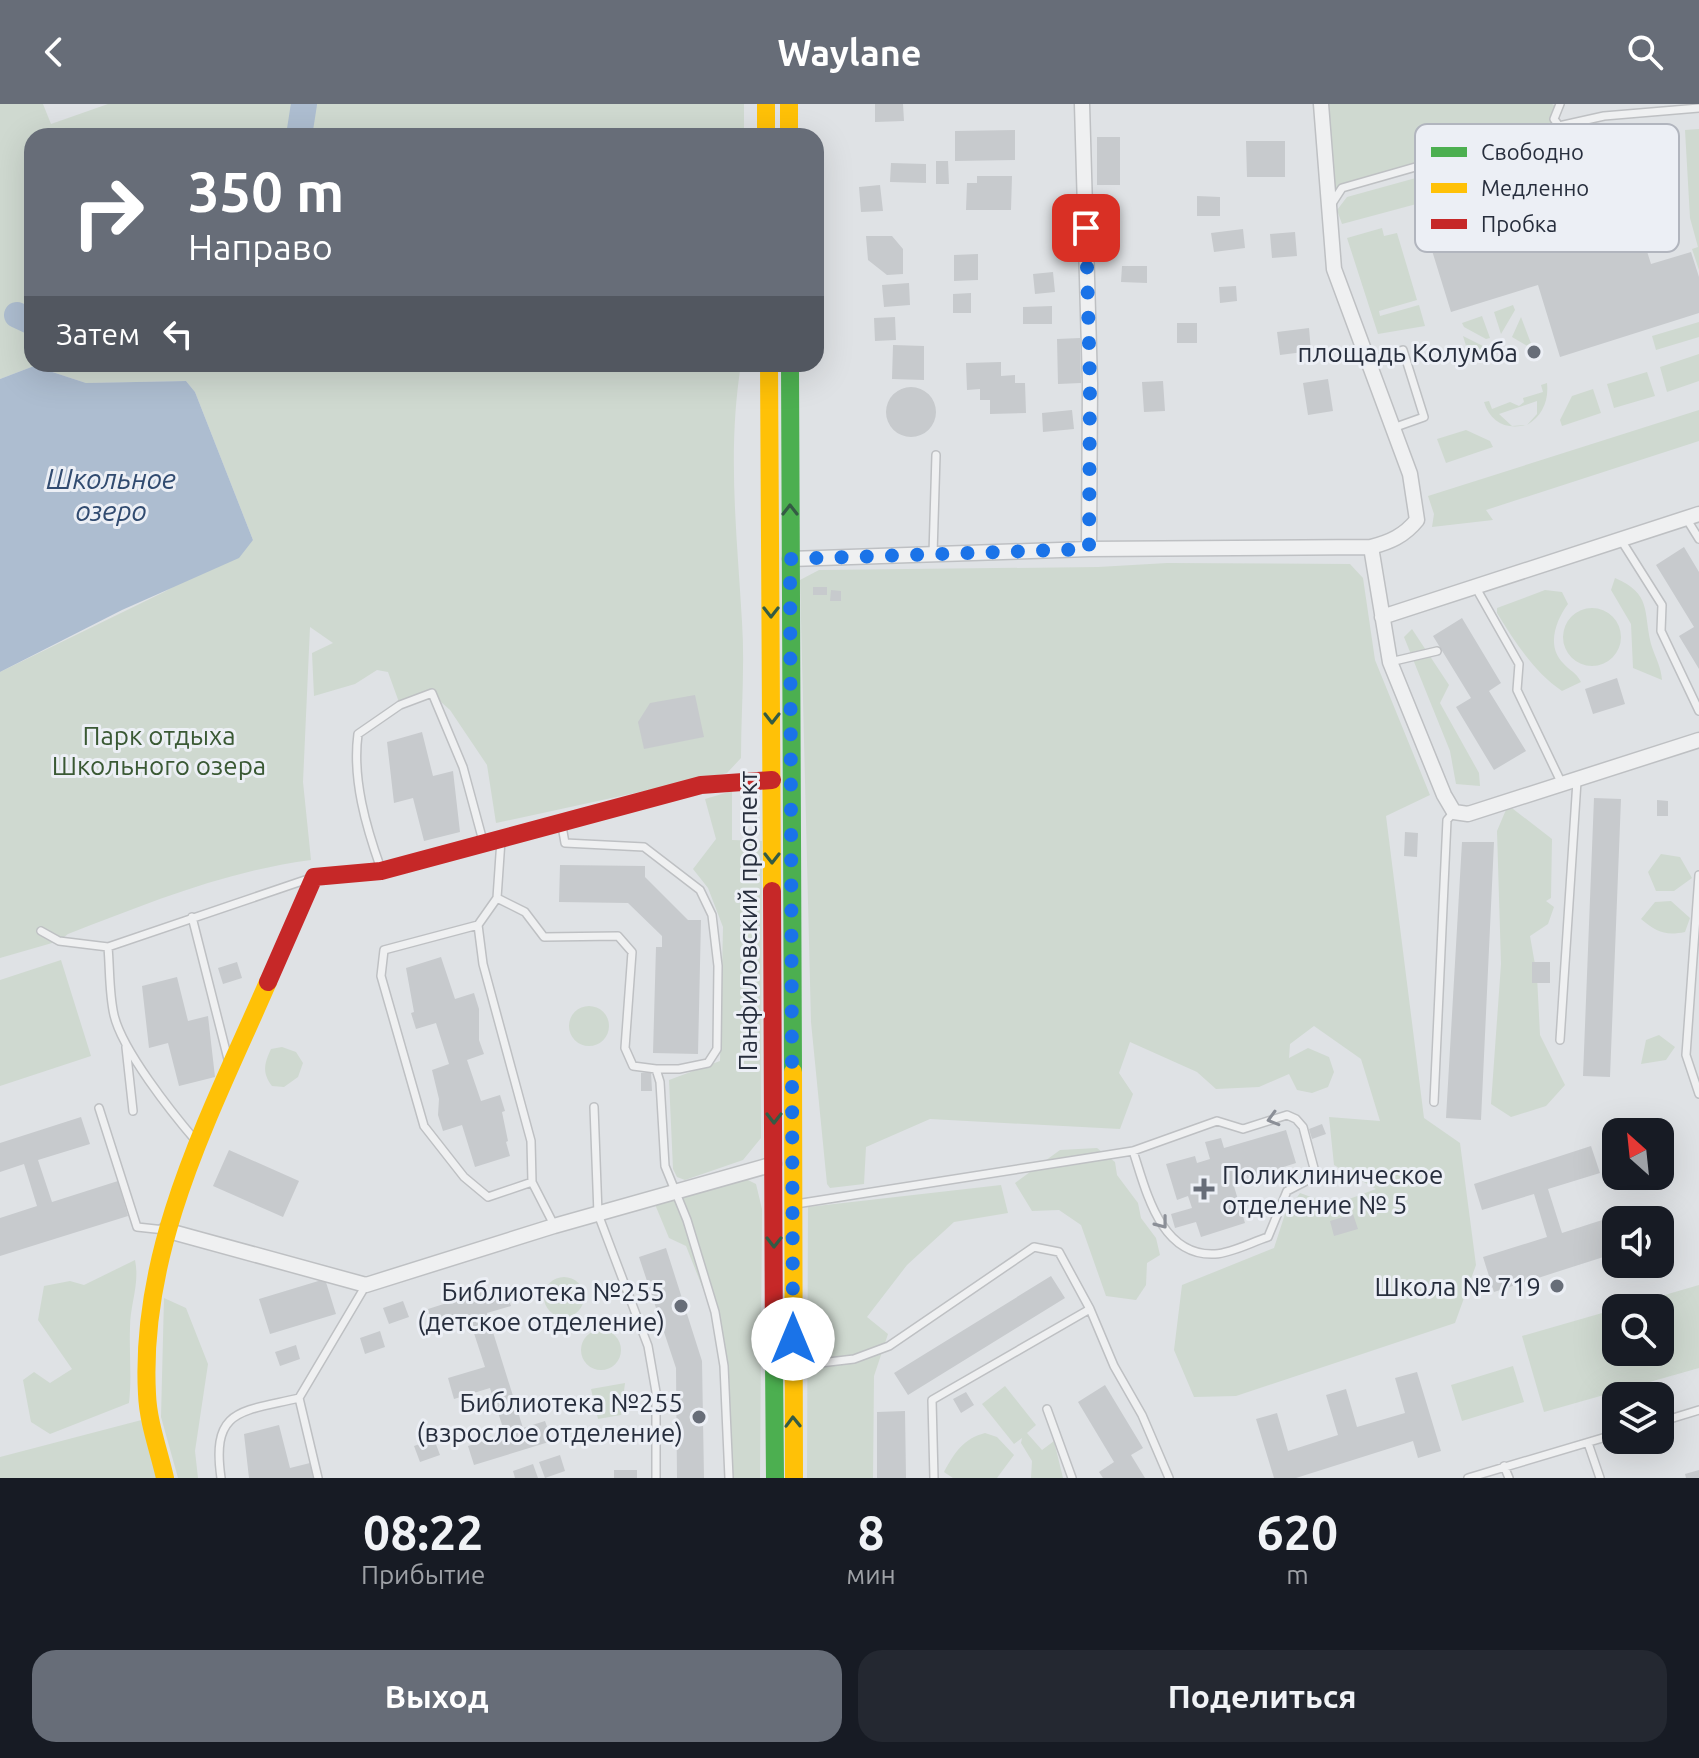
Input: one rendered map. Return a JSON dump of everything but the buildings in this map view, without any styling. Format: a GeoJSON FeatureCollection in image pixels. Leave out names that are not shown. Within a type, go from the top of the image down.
{"type":"FeatureCollection","features":[{"type":"Feature","properties":{"kind":"main road"},"geometry":{"type":"LineString","coordinates":[[766,104],[766,128]]}},
{"type":"Feature","properties":{"kind":"main road"},"geometry":{"type":"LineString","coordinates":[[789,104],[789,128]]}},
{"type":"Feature","properties":{"kind":"main road","name":"Панфиловский проспект"},"geometry":{"type":"LineString","coordinates":[[769,372],[775,1478]]}},
{"type":"Feature","properties":{"kind":"main road","name":"Панфиловский проспект"},"geometry":{"type":"LineString","coordinates":[[790,372],[794,1478]]}},
{"type":"Feature","properties":{"kind":"main road"},"geometry":{"type":"LineString","coordinates":[[165,1478],[147,1398],[146,1334],[156,1264],[165,1230],[198,1143],[314,877],[381,871],[701,785],[772,780]]}},
{"type":"Feature","properties":{"kind":"street"},"geometry":{"type":"LineString","coordinates":[[1082,104],[1090,383],[1089,549]]}},
{"type":"Feature","properties":{"kind":"street"},"geometry":{"type":"LineString","coordinates":[[790,559],[1089,549],[1371,547],[1392,541],[1410,529],[1417,520],[1420,496],[1391,429],[1334,269],[1321,104]]}},
{"type":"Feature","properties":{"kind":"street"},"geometry":{"type":"LineString","coordinates":[[1382,617],[1693,516]]}},
{"type":"Feature","properties":{"kind":"street"},"geometry":{"type":"LineString","coordinates":[[1371,547],[1390,662],[1444,795],[1454,812],[1468,814],[1570,784],[1699,740]]}},
{"type":"Feature","properties":{"kind":"street"},"geometry":{"type":"LineString","coordinates":[[165,1230],[366,1285],[554,1226],[774,1164]]}},
{"type":"Feature","properties":{"kind":"lane"},"geometry":{"type":"LineString","coordinates":[[1557,105],[1554,119],[1558,124]]}},
{"type":"Feature","properties":{"kind":"lane"},"geometry":{"type":"LineString","coordinates":[[1568,124],[1604,116],[1699,108]]}},
{"type":"Feature","properties":{"kind":"lane"},"geometry":{"type":"LineString","coordinates":[[1329,207],[1342,188],[1415,167]]}},
{"type":"Feature","properties":{"kind":"lane"},"geometry":{"type":"LineString","coordinates":[[1368,361],[1403,350],[1424,417],[1391,429]]}},
{"type":"Feature","properties":{"kind":"lane"},"geometry":{"type":"LineString","coordinates":[[933,554],[936,455]]}},
{"type":"Feature","properties":{"kind":"lane"},"geometry":{"type":"LineString","coordinates":[[1693,516],[1699,539]]}},
{"type":"Feature","properties":{"kind":"lane"},"geometry":{"type":"LineString","coordinates":[[1621,540],[1662,605],[1661,631],[1699,711]]}},
{"type":"Feature","properties":{"kind":"lane"},"geometry":{"type":"LineString","coordinates":[[1476,588],[1519,664],[1517,690],[1570,784],[1560,1040]]}},
{"type":"Feature","properties":{"kind":"lane"},"geometry":{"type":"LineString","coordinates":[[1390,662],[1410,660],[1437,651]]}},
{"type":"Feature","properties":{"kind":"lane"},"geometry":{"type":"LineString","coordinates":[[381,871],[365,824],[355,754],[358,734],[400,705],[432,693],[492,840],[497,898],[478,925],[384,950],[381,976],[424,1126],[464,1177],[488,1197],[532,1182]]}},
{"type":"Feature","properties":{"kind":"lane"},"geometry":{"type":"LineString","coordinates":[[1434,1102],[1447,820],[1454,812]]}},
{"type":"Feature","properties":{"kind":"lane"},"geometry":{"type":"LineString","coordinates":[[497,898],[525,912],[544,937],[618,936],[632,952],[625,1048],[633,1066],[679,1069],[708,1063],[717,1049],[718,966],[712,915],[700,890],[644,847],[565,843],[561,823]]}},
{"type":"Feature","properties":{"kind":"lane"},"geometry":{"type":"LineString","coordinates":[[1699,875],[1686,1045],[1699,1094]]}},
{"type":"Feature","properties":{"kind":"lane"},"geometry":{"type":"LineString","coordinates":[[41,931],[59,941],[108,947],[314,877]]}},
{"type":"Feature","properties":{"kind":"lane"},"geometry":{"type":"LineString","coordinates":[[192,917],[231,1071]]}},
{"type":"Feature","properties":{"kind":"lane"},"geometry":{"type":"LineString","coordinates":[[478,925],[483,964],[531,1141],[532,1182],[554,1226]]}},
{"type":"Feature","properties":{"kind":"lane"},"geometry":{"type":"LineString","coordinates":[[108,947],[115,1019],[126,1045],[167,1107],[198,1143]]}},
{"type":"Feature","properties":{"kind":"lane"},"geometry":{"type":"LineString","coordinates":[[126,1045],[133,1111]]}},
{"type":"Feature","properties":{"kind":"lane"},"geometry":{"type":"LineString","coordinates":[[656,1069],[660,1082],[665,1166],[704,1270],[715,1312],[724,1366],[729,1478]]}},
{"type":"Feature","properties":{"kind":"lane"},"geometry":{"type":"LineString","coordinates":[[594,1107],[598,1214],[648,1346],[656,1392],[656,1478]]}},
{"type":"Feature","properties":{"kind":"lane"},"geometry":{"type":"LineString","coordinates":[[99,1108],[137,1227],[165,1230]]}},
{"type":"Feature","properties":{"kind":"lane"},"geometry":{"type":"LineString","coordinates":[[794,1204],[1133,1151],[1217,1121],[1243,1129],[1287,1115],[1303,1127],[1315,1172],[1312,1178],[1287,1191],[1268,1237],[1216,1254],[1182,1245],[1156,1221],[1133,1151]]}},
{"type":"Feature","properties":{"kind":"lane"},"geometry":{"type":"LineString","coordinates":[[793,1366],[854,1359],[889,1346],[1034,1247],[1059,1252],[1090,1309],[1169,1478]]}},
{"type":"Feature","properties":{"kind":"lane"},"geometry":{"type":"LineString","coordinates":[[221,1478],[217,1447],[222,1427],[239,1415],[299,1398],[366,1285]]}},
{"type":"Feature","properties":{"kind":"lane"},"geometry":{"type":"LineString","coordinates":[[934,1478],[932,1400],[1090,1309]]}},
{"type":"Feature","properties":{"kind":"lane"},"geometry":{"type":"LineString","coordinates":[[299,1398],[318,1478]]}},
{"type":"Feature","properties":{"kind":"lane"},"geometry":{"type":"LineString","coordinates":[[1047,1409],[1072,1478]]}},
{"type":"Feature","properties":{"kind":"lane"},"geometry":{"type":"LineString","coordinates":[[1674,1418],[1699,1410]]}},
{"type":"Feature","properties":{"kind":"lane"},"geometry":{"type":"LineString","coordinates":[[1468,1478],[1602,1438]]}},
{"type":"Feature","properties":{"kind":"lane"},"geometry":{"type":"LineString","coordinates":[[1588,1443],[1600,1478]]}},
{"type":"Feature","properties":{"kind":"lane"},"geometry":{"type":"LineString","coordinates":[[1504,1466],[1509,1478]]}},
{"type":"Feature","properties":{"kind":"green space"},"geometry":{"type":"Polygon","coordinates":[[[0,104],[43,104],[51,124],[108,104],[744,104],[744,128],[24,128],[24,370],[0,379],[0,104]]]}},
{"type":"Feature","properties":{"kind":"green space"},"geometry":{"type":"Polygon","coordinates":[[[1321,104],[1552,104],[1558,107],[1555,119],[1558,124],[1415,124],[1415,167],[1343,188],[1329,207],[1321,104]]]}},
{"type":"Feature","properties":{"kind":"green space"},"geometry":{"type":"Polygon","coordinates":[[[1699,129],[1699,270],[1692,249],[1698,247],[1690,218],[1685,130],[1699,129]]]}},
{"type":"Feature","properties":{"kind":"green space"},"geometry":{"type":"Polygon","coordinates":[[[1415,178],[1415,204],[1342,224],[1337,210],[1347,197],[1415,178]]]}},
{"type":"Feature","properties":{"kind":"green space"},"geometry":{"type":"Polygon","coordinates":[[[1382,228],[1384,236],[1397,233],[1417,300],[1379,311],[1380,316],[1419,305],[1425,326],[1378,334],[1347,238],[1382,228]]]}},
{"type":"Feature","properties":{"kind":"green space"},"geometry":{"type":"Polygon","coordinates":[[[1513,305],[1515,310],[1501,334],[1494,312],[1513,305]]]}},
{"type":"Feature","properties":{"kind":"green space"},"geometry":{"type":"Polygon","coordinates":[[[1482,316],[1490,338],[1486,339],[1462,323],[1482,316]]]}},
{"type":"Feature","properties":{"kind":"green space"},"geometry":{"type":"Polygon","coordinates":[[[1521,317],[1532,346],[1529,347],[1512,337],[1521,317]]]}},
{"type":"Feature","properties":{"kind":"green space"},"geometry":{"type":"Polygon","coordinates":[[[1699,322],[1699,337],[1656,350],[1652,336],[1699,322]]]}},
{"type":"Feature","properties":{"kind":"green space"},"geometry":{"type":"Polygon","coordinates":[[[1463,336],[1483,346],[1476,364],[1472,365],[1463,336]]]}},
{"type":"Feature","properties":{"kind":"green space"},"geometry":{"type":"Polygon","coordinates":[[[1699,354],[1699,381],[1667,392],[1660,367],[1699,354]]]}},
{"type":"Feature","properties":{"kind":"green space","name":"Парк отдыха Школьного озера"},"geometry":{"type":"Polygon","coordinates":[[[52,372],[740,372],[734,461],[743,639],[741,758],[727,773],[496,823],[487,765],[450,710],[432,694],[400,705],[388,672],[377,670],[355,684],[314,696],[312,653],[333,643],[310,627],[303,782],[311,860],[217,880],[127,911],[68,934],[59,941],[0,958],[0,672],[164,592],[253,540],[195,392],[186,381],[86,383],[52,372]]]}},
{"type":"Feature","properties":{"kind":"green space"},"geometry":{"type":"Polygon","coordinates":[[[1647,372],[1655,396],[1614,408],[1607,384],[1647,372]]]}},
{"type":"Feature","properties":{"kind":"green space"},"geometry":{"type":"Polygon","coordinates":[[[1547,383],[1543,407],[1537,417],[1527,425],[1537,414],[1537,401],[1499,414],[1512,426],[1500,423],[1490,415],[1484,402],[1489,401],[1492,409],[1510,402],[1519,406],[1524,402],[1523,398],[1543,392],[1541,385],[1547,383]]]}},
{"type":"Feature","properties":{"kind":"green space"},"geometry":{"type":"Polygon","coordinates":[[[1593,389],[1601,413],[1562,426],[1560,420],[1572,396],[1593,389]]]}},
{"type":"Feature","properties":{"kind":"green space"},"geometry":{"type":"Polygon","coordinates":[[[1699,410],[1699,441],[1486,510],[1493,520],[1432,527],[1434,514],[1428,496],[1699,410]]]}},
{"type":"Feature","properties":{"kind":"green space"},"geometry":{"type":"Polygon","coordinates":[[[1466,430],[1490,441],[1493,447],[1446,463],[1437,439],[1466,430]]]}},
{"type":"Feature","properties":{"kind":"green space"},"geometry":{"type":"Polygon","coordinates":[[[1167,563],[1350,564],[1363,578],[1375,660],[1430,795],[1386,816],[1424,1118],[1460,1143],[1476,1265],[1455,1323],[1236,1396],[1194,1397],[1174,1350],[1182,1285],[1274,1248],[1285,1214],[1300,1193],[1333,1205],[1376,1189],[1334,1165],[1329,1117],[1380,1121],[1361,1059],[1314,1026],[1290,1044],[1289,1058],[1308,1048],[1329,1057],[1334,1072],[1328,1087],[1312,1093],[1297,1090],[1289,1074],[1259,1087],[1216,1089],[1197,1072],[1130,1042],[1119,1073],[1133,1094],[1120,1129],[930,1119],[866,1147],[864,1184],[830,1188],[827,1184],[811,1022],[800,580],[819,570],[1098,567],[1167,563]]]}},
{"type":"Feature","properties":{"kind":"green space"},"geometry":{"type":"Polygon","coordinates":[[[1615,578],[1641,597],[1662,680],[1633,668],[1631,624],[1611,590],[1615,578]]]}},
{"type":"Feature","properties":{"kind":"green space"},"geometry":{"type":"Polygon","coordinates":[[[1545,590],[1562,592],[1568,604],[1557,625],[1555,649],[1581,682],[1562,691],[1534,666],[1497,613],[1497,608],[1545,590]]]}},
{"type":"Feature","properties":{"kind":"green space"},"geometry":{"type":"Polygon","coordinates":[[[1592,608],[1612,617],[1621,637],[1612,657],[1592,666],[1572,657],[1563,637],[1572,617],[1592,608]]]}},
{"type":"Feature","properties":{"kind":"green space"},"geometry":{"type":"Polygon","coordinates":[[[1412,629],[1449,685],[1440,703],[1479,773],[1480,786],[1456,784],[1450,751],[1404,637],[1412,629]]]}},
{"type":"Feature","properties":{"kind":"green space"},"geometry":{"type":"Polygon","coordinates":[[[732,791],[732,840],[762,841],[761,1138],[743,1160],[685,1180],[677,1177],[673,1169],[669,1080],[720,1061],[723,927],[708,888],[693,869],[716,839],[705,799],[732,791]]]}},
{"type":"Feature","properties":{"kind":"green space"},"geometry":{"type":"Polygon","coordinates":[[[1508,805],[1552,839],[1551,898],[1546,901],[1554,907],[1548,924],[1530,936],[1537,976],[1540,1035],[1565,1085],[1546,1106],[1511,1117],[1491,1104],[1501,964],[1497,831],[1508,805]]]}},
{"type":"Feature","properties":{"kind":"green space"},"geometry":{"type":"Polygon","coordinates":[[[1661,854],[1680,857],[1692,878],[1674,891],[1656,891],[1648,872],[1661,854]]]}},
{"type":"Feature","properties":{"kind":"green space"},"geometry":{"type":"Polygon","coordinates":[[[1671,901],[1690,918],[1685,932],[1662,932],[1641,919],[1655,902],[1671,901]]]}},
{"type":"Feature","properties":{"kind":"green space"},"geometry":{"type":"Polygon","coordinates":[[[61,960],[91,1056],[0,1086],[0,980],[61,960]]]}},
{"type":"Feature","properties":{"kind":"green space"},"geometry":{"type":"Polygon","coordinates":[[[589,1006],[603,1012],[609,1026],[603,1040],[589,1046],[575,1040],[569,1026],[575,1012],[589,1006]]]}},
{"type":"Feature","properties":{"kind":"green space"},"geometry":{"type":"Polygon","coordinates":[[[1659,1035],[1675,1047],[1666,1060],[1641,1064],[1646,1040],[1659,1035]]]}},
{"type":"Feature","properties":{"kind":"green space"},"geometry":{"type":"Polygon","coordinates":[[[282,1047],[296,1052],[303,1063],[298,1077],[284,1087],[272,1086],[265,1073],[266,1064],[271,1049],[282,1047]]]}},
{"type":"Feature","properties":{"kind":"green space"},"geometry":{"type":"Polygon","coordinates":[[[1097,1148],[1115,1162],[1117,1175],[1138,1203],[1141,1218],[1156,1238],[1160,1255],[1147,1263],[1146,1285],[1136,1300],[1106,1296],[1081,1225],[1059,1210],[1032,1211],[1015,1183],[1060,1150],[1097,1148]]]}},
{"type":"Feature","properties":{"kind":"green space"},"geometry":{"type":"Polygon","coordinates":[[[746,1179],[756,1184],[762,1209],[760,1478],[726,1478],[721,1334],[686,1246],[669,1238],[654,1202],[746,1179]]]}},
{"type":"Feature","properties":{"kind":"green space"},"geometry":{"type":"Polygon","coordinates":[[[1001,1185],[1008,1213],[954,1222],[907,1265],[867,1317],[888,1334],[874,1376],[873,1478],[807,1478],[808,1207],[1001,1185]]]}},
{"type":"Feature","properties":{"kind":"green space"},"geometry":{"type":"Polygon","coordinates":[[[135,1260],[129,1403],[50,1434],[31,1422],[23,1380],[34,1372],[50,1383],[72,1369],[38,1320],[44,1286],[70,1281],[84,1285],[135,1260]]]}},
{"type":"Feature","properties":{"kind":"green space"},"geometry":{"type":"Polygon","coordinates":[[[564,1277],[578,1283],[584,1297],[578,1311],[564,1317],[550,1311],[544,1297],[550,1283],[564,1277]]]}},
{"type":"Feature","properties":{"kind":"green space"},"geometry":{"type":"Polygon","coordinates":[[[1699,1285],[1699,1368],[1650,1382],[1602,1382],[1602,1396],[1544,1412],[1522,1336],[1602,1313],[1602,1366],[1674,1366],[1674,1294],[1668,1294],[1699,1285]]]}},
{"type":"Feature","properties":{"kind":"green space"},"geometry":{"type":"Polygon","coordinates":[[[164,1298],[186,1308],[208,1364],[195,1451],[198,1478],[178,1478],[161,1417],[164,1298]]]}},
{"type":"Feature","properties":{"kind":"green space"},"geometry":{"type":"Polygon","coordinates":[[[601,1330],[615,1336],[621,1350],[615,1364],[601,1370],[587,1364],[581,1350],[587,1336],[601,1330]]]}},
{"type":"Feature","properties":{"kind":"green space"},"geometry":{"type":"Polygon","coordinates":[[[1513,1366],[1524,1402],[1462,1421],[1451,1385],[1513,1366]]]}},
{"type":"Feature","properties":{"kind":"green space"},"geometry":{"type":"Polygon","coordinates":[[[625,1383],[621,1415],[598,1419],[591,1389],[625,1383]]]}},
{"type":"Feature","properties":{"kind":"green space"},"geometry":{"type":"Polygon","coordinates":[[[1005,1386],[1036,1425],[1027,1433],[1042,1450],[1054,1441],[1063,1478],[1031,1478],[1032,1461],[1021,1443],[1022,1438],[1014,1444],[982,1404],[1005,1386]]]}},
{"type":"Feature","properties":{"kind":"green space"},"geometry":{"type":"Polygon","coordinates":[[[153,1417],[164,1478],[0,1478],[0,1457],[153,1417]]]}},
{"type":"Feature","properties":{"kind":"green space"},"geometry":{"type":"Polygon","coordinates":[[[985,1433],[997,1437],[1014,1455],[997,1478],[953,1478],[944,1472],[960,1447],[985,1433]]]}},
{"type":"Feature","properties":{"kind":"water","name":"Школьное озеро"},"geometry":{"type":"Polygon","coordinates":[[[24,370],[52,372],[86,383],[186,381],[195,392],[253,540],[239,558],[122,610],[0,672],[0,379],[24,370]]]}},
{"type":"Feature","properties":{"kind":"waterway"},"geometry":{"type":"LineString","coordinates":[[300,128],[304,104]]}},
{"type":"Feature","properties":{"kind":"waterway"},"geometry":{"type":"LineString","coordinates":[[17,315],[24,318]]}},
{"type":"Feature","properties":{"kind":"traffic: fast"},"geometry":{"type":"LineString","coordinates":[[790,372],[793,1072]]}},
{"type":"Feature","properties":{"kind":"traffic: fast"},"geometry":{"type":"LineString","coordinates":[[774,1361],[775,1478]]}},
{"type":"Feature","properties":{"kind":"traffic: slow"},"geometry":{"type":"LineString","coordinates":[[766,104],[766,128]]}},
{"type":"Feature","properties":{"kind":"traffic: slow"},"geometry":{"type":"LineString","coordinates":[[789,104],[789,128]]}},
{"type":"Feature","properties":{"kind":"traffic: slow"},"geometry":{"type":"LineString","coordinates":[[769,372],[772,891]]}},
{"type":"Feature","properties":{"kind":"traffic: slow"},"geometry":{"type":"LineString","coordinates":[[165,1478],[147,1394],[148,1339],[155,1286],[183,1182],[268,982]]}},
{"type":"Feature","properties":{"kind":"traffic: slow"},"geometry":{"type":"LineString","coordinates":[[793,1072],[794,1478]]}},
{"type":"Feature","properties":{"kind":"traffic: jam"},"geometry":{"type":"LineString","coordinates":[[268,982],[314,877],[381,871],[701,785],[772,780]]}},
{"type":"Feature","properties":{"kind":"traffic: jam"},"geometry":{"type":"LineString","coordinates":[[772,891],[774,1361]]}},
{"type":"Feature","properties":{"kind":"place","name":"площадь Колумба"},"geometry":{"type":"Point","coordinates":[1534,352]}},
{"type":"Feature","properties":{"kind":"place","name":"Поликлиническое отделение № 5"},"geometry":{"type":"Point","coordinates":[1204,1189]}},
{"type":"Feature","properties":{"kind":"place","name":"Школа № 719"},"geometry":{"type":"Point","coordinates":[1557,1286]}},
{"type":"Feature","properties":{"kind":"place","name":"Библиотека №255 (детское отделение)"},"geometry":{"type":"Point","coordinates":[681,1306]}},
{"type":"Feature","properties":{"kind":"place","name":"Библиотека №255 (взрослое отделение)"},"geometry":{"type":"Point","coordinates":[699,1417]}},
{"type":"Feature","properties":{"kind":"route"},"geometry":{"type":"LineString","coordinates":[[793,1339],[790,559],[1089,549],[1090,383],[1086,228]]}}]}
